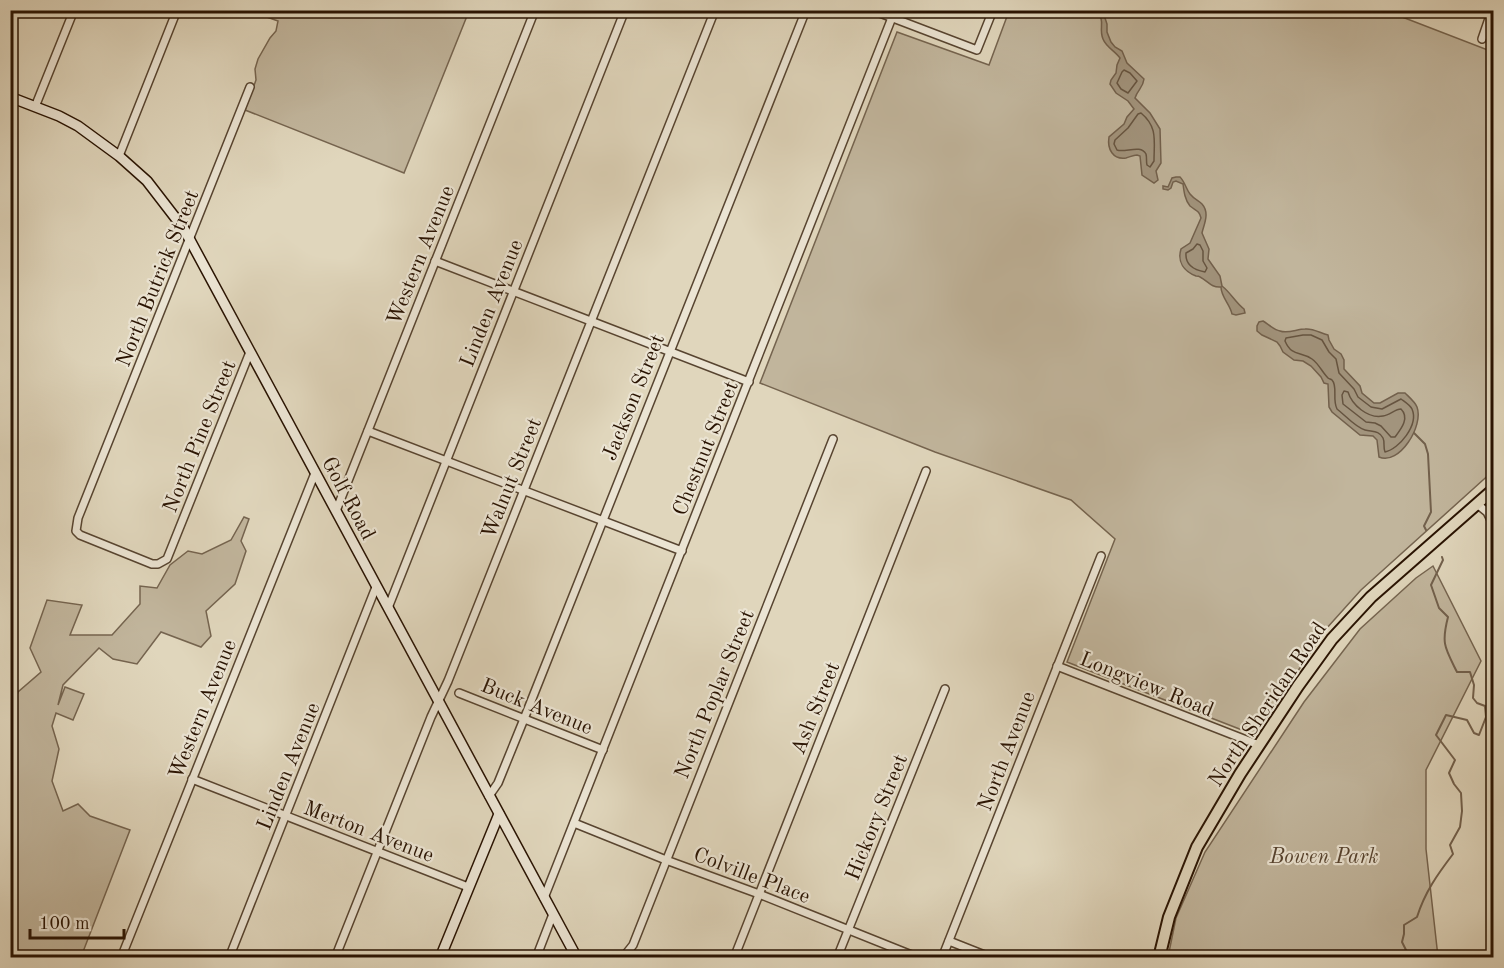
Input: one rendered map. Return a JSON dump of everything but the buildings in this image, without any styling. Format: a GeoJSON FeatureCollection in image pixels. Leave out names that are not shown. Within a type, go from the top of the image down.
{"type":"FeatureCollection","features":[{"type":"Feature","properties":{"kind":"main road","name":"North Sheridan Road"},"geometry":{"type":"LineString","coordinates":[[1159,957],[1169,917],[1197,847],[1240,774],[1298,686],[1332,639],[1371,597],[1494,489]]}},
{"type":"Feature","properties":{"kind":"street"},"geometry":{"type":"LineString","coordinates":[[35,107],[74,10]]}},
{"type":"Feature","properties":{"kind":"street"},"geometry":{"type":"LineString","coordinates":[[119,156],[177,10]]}},
{"type":"Feature","properties":{"kind":"street","name":"Western Avenue"},"geometry":{"type":"LineString","coordinates":[[336,511],[535,10]]}},
{"type":"Feature","properties":{"kind":"street","name":"Linden Avenue"},"geometry":{"type":"LineString","coordinates":[[388,608],[625,10]]}},
{"type":"Feature","properties":{"kind":"street","name":"Walnut Street"},"geometry":{"type":"LineString","coordinates":[[335,957],[448,681],[715,10]]}},
{"type":"Feature","properties":{"kind":"street","name":"Jackson Street"},"geometry":{"type":"LineString","coordinates":[[489,796],[498,783],[524,719],[806,10]]}},
{"type":"Feature","properties":{"kind":"street"},"geometry":{"type":"LineString","coordinates":[[872,10],[977,50],[993,10]]}},
{"type":"Feature","properties":{"kind":"street","name":"Chestnut Street"},"geometry":{"type":"LineString","coordinates":[[544,898],[895,10]]}},
{"type":"Feature","properties":{"kind":"street"},"geometry":{"type":"LineString","coordinates":[[1482,39],[1492,10]]}},
{"type":"Feature","properties":{"kind":"street","name":"North Butrick Street"},"geometry":{"type":"LineString","coordinates":[[178,532],[167,559],[158,564],[152,564],[80,535],[76,527],[250,87]]}},
{"type":"Feature","properties":{"kind":"street","name":"Golf Road"},"geometry":{"type":"LineString","coordinates":[[10,97],[78,126],[119,156],[147,181],[184,229],[577,957]]}},
{"type":"Feature","properties":{"kind":"street"},"geometry":{"type":"LineString","coordinates":[[435,261],[748,382]]}},
{"type":"Feature","properties":{"kind":"street","name":"North Pine Street"},"geometry":{"type":"LineString","coordinates":[[178,532],[250,352]]}},
{"type":"Feature","properties":{"kind":"street"},"geometry":{"type":"LineString","coordinates":[[368,431],[682,551]]}},
{"type":"Feature","properties":{"kind":"street","name":"North Poplar Street"},"geometry":{"type":"LineString","coordinates":[[620,957],[625,955],[633,945],[833,439]]}},
{"type":"Feature","properties":{"kind":"street","name":"Ash Street"},"geometry":{"type":"LineString","coordinates":[[734,957],[926,471]]}},
{"type":"Feature","properties":{"kind":"street","name":"Western Avenue"},"geometry":{"type":"LineString","coordinates":[[121,957],[315,473]]}},
{"type":"Feature","properties":{"kind":"street"},"geometry":{"type":"LineString","coordinates":[[1477,504],[1487,512],[1494,526]]}},
{"type":"Feature","properties":{"kind":"street","name":"North Avenue"},"geometry":{"type":"LineString","coordinates":[[942,957],[1101,556]]}},
{"type":"Feature","properties":{"kind":"street","name":"Linden Avenue"},"geometry":{"type":"LineString","coordinates":[[229,957],[376,586]]}},
{"type":"Feature","properties":{"kind":"street","name":"Longview Road"},"geometry":{"type":"LineString","coordinates":[[1058,666],[1259,745]]}},
{"type":"Feature","properties":{"kind":"street","name":"Hickory Street"},"geometry":{"type":"LineString","coordinates":[[837,957],[945,689]]}},
{"type":"Feature","properties":{"kind":"street","name":"Buck Avenue"},"geometry":{"type":"LineString","coordinates":[[459,693],[603,750]]}},
{"type":"Feature","properties":{"kind":"street","name":"Merton Avenue"},"geometry":{"type":"LineString","coordinates":[[192,779],[468,887]]}},
{"type":"Feature","properties":{"kind":"street"},"geometry":{"type":"LineString","coordinates":[[440,957],[499,813]]}},
{"type":"Feature","properties":{"kind":"street","name":"Colville Place"},"geometry":{"type":"LineString","coordinates":[[574,824],[919,957]]}},
{"type":"Feature","properties":{"kind":"street"},"geometry":{"type":"LineString","coordinates":[[536,957],[553,914]]}},
{"type":"Feature","properties":{"kind":"street"},"geometry":{"type":"LineString","coordinates":[[949,941],[992,957]]}},
{"type":"Feature","properties":{"kind":"green space"},"geometry":{"type":"Polygon","coordinates":[[[1384,10],[1493,52],[1493,471],[1361,590],[1326,629],[1255,735],[1067,662],[1115,539],[1071,500],[935,452],[760,383],[897,32],[989,65],[1009,11],[1384,10]]]}},
{"type":"Feature","properties":{"kind":"green space"},"geometry":{"type":"Polygon","coordinates":[[[266,11],[469,11],[404,173],[245,110],[256,80],[255,69],[258,59],[276,31],[278,21],[264,16],[266,11]]]}},
{"type":"Feature","properties":{"kind":"green space"},"geometry":{"type":"Polygon","coordinates":[[[244,517],[249,519],[241,541],[246,551],[235,584],[206,611],[211,636],[201,647],[161,632],[137,664],[113,659],[99,648],[63,685],[58,705],[65,687],[84,694],[73,720],[56,713],[52,726],[59,749],[52,781],[63,811],[78,804],[90,816],[130,830],[81,957],[26,957],[11,946],[11,713],[18,692],[41,672],[30,648],[47,600],[82,605],[70,635],[112,635],[140,604],[140,586],[157,588],[170,565],[188,551],[202,554],[231,540],[244,517]]]}},
{"type":"Feature","properties":{"kind":"green space","name":"Bowen Park"},"geometry":{"type":"Polygon","coordinates":[[[1433,566],[1481,661],[1426,770],[1426,849],[1438,957],[1168,957],[1176,918],[1205,852],[1304,702],[1360,629],[1416,578],[1433,566]]]}},
{"type":"Feature","properties":{"kind":"water"},"geometry":{"type":"Polygon","coordinates":[[[1095,11],[1099,11],[1105,18],[1111,42],[1122,51],[1127,63],[1144,79],[1135,98],[1150,113],[1160,129],[1161,163],[1156,171],[1158,180],[1154,183],[1142,175],[1140,156],[1121,158],[1114,155],[1110,149],[1109,137],[1124,124],[1134,109],[1128,101],[1116,93],[1110,84],[1120,58],[1104,42],[1101,17],[1095,11]]]}},
{"type":"Feature","properties":{"kind":"water"},"geometry":{"type":"Polygon","coordinates":[[[1180,177],[1190,194],[1204,207],[1206,218],[1202,233],[1209,249],[1208,259],[1220,276],[1222,286],[1244,309],[1245,313],[1232,314],[1221,287],[1212,285],[1188,272],[1182,266],[1181,249],[1190,243],[1201,218],[1187,201],[1183,184],[1176,181],[1168,190],[1163,189],[1163,186],[1168,187],[1172,178],[1180,177]]]}},
{"type":"Feature","properties":{"kind":"water"},"geometry":{"type":"Polygon","coordinates":[[[1263,321],[1283,332],[1308,329],[1328,335],[1334,349],[1341,354],[1344,360],[1344,369],[1360,386],[1362,393],[1374,403],[1380,403],[1398,393],[1405,393],[1416,405],[1418,415],[1413,434],[1402,450],[1394,456],[1379,457],[1377,440],[1373,436],[1360,435],[1332,412],[1329,407],[1328,384],[1324,383],[1311,366],[1303,361],[1294,360],[1283,352],[1277,342],[1257,331],[1259,322],[1263,321]]]}},
{"type":"Feature","properties":{"kind":"waterway"},"geometry":{"type":"LineString","coordinates":[[1414,433],[1425,444],[1428,454],[1431,512],[1424,526],[1426,530]]}},
{"type":"Feature","properties":{"kind":"waterway"},"geometry":{"type":"LineString","coordinates":[[1408,958],[1402,942],[1404,925],[1417,917],[1432,884],[1453,854],[1450,845],[1460,827],[1461,793],[1449,773],[1455,760],[1436,735],[1446,715],[1467,720],[1474,733],[1479,735],[1486,717],[1485,706],[1477,703],[1473,698],[1474,685],[1470,672],[1457,672],[1445,646],[1448,617],[1439,608],[1431,585],[1443,560],[1442,557]]}}]}
